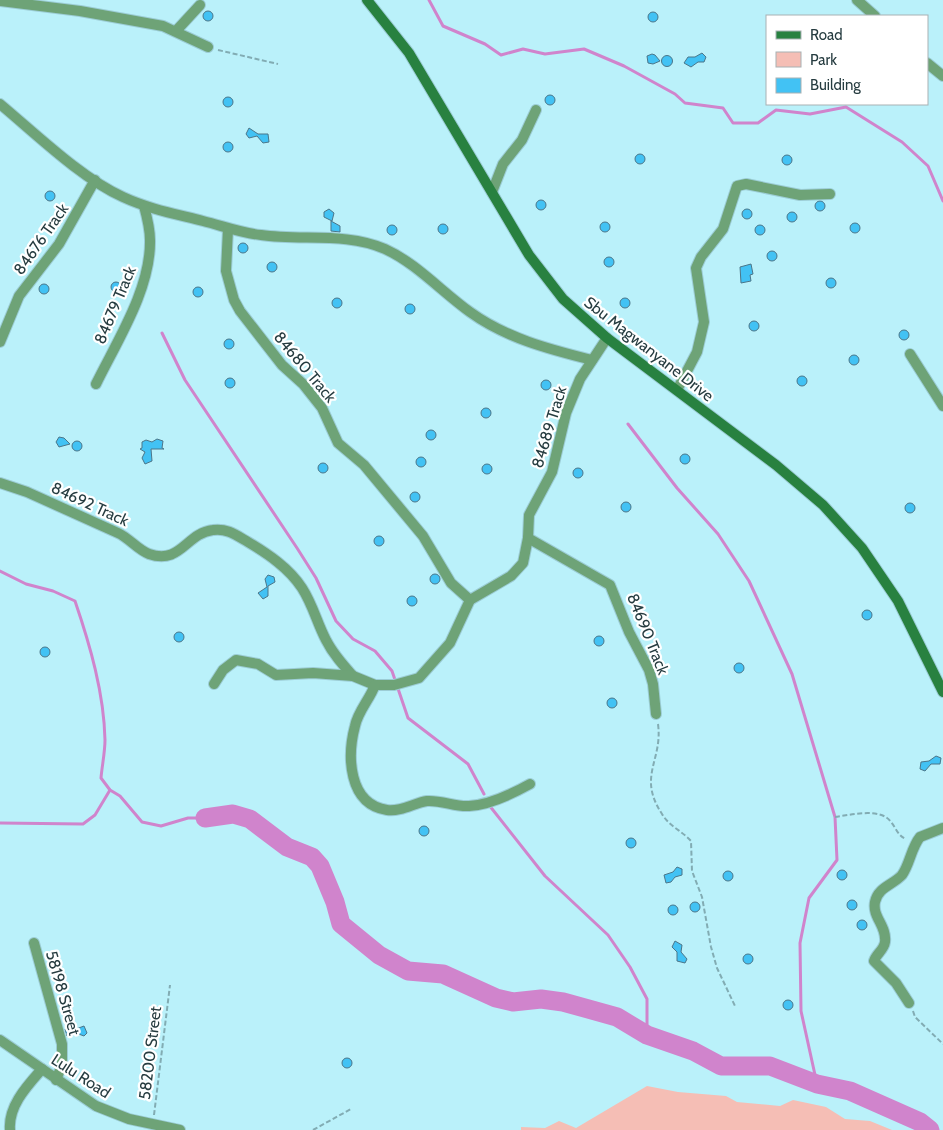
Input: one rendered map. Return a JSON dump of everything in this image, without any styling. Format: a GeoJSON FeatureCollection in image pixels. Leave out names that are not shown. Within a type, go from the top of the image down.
{"type":"FeatureCollection","features":[{"type":"Feature","properties":{"kind":"main road","name":"Sbu Magwanyane Drive"},"geometry":{"type":"LineString","coordinates":[[367,0],[409,53],[542,274],[569,306],[607,338],[800,484],[848,531],[874,564],[898,601],[943,692]]}},
{"type":"Feature","properties":{"kind":"street"},"geometry":{"type":"LineString","coordinates":[[858,0],[874,15]]}},
{"type":"Feature","properties":{"kind":"street"},"geometry":{"type":"LineString","coordinates":[[0,1],[80,11],[163,26],[208,47]]}},
{"type":"Feature","properties":{"kind":"street"},"geometry":{"type":"LineString","coordinates":[[176,31],[200,5]]}},
{"type":"Feature","properties":{"kind":"street"},"geometry":{"type":"LineString","coordinates":[[928,64],[943,76]]}},
{"type":"Feature","properties":{"kind":"street"},"geometry":{"type":"LineString","coordinates":[[0,104],[95,180],[122,197],[144,206],[228,230],[264,236],[349,240],[374,245],[404,260],[469,312],[500,331],[550,349],[592,360]]}},
{"type":"Feature","properties":{"kind":"street"},"geometry":{"type":"LineString","coordinates":[[492,192],[503,164],[522,140],[536,110]]}},
{"type":"Feature","properties":{"kind":"street","name":"84676 Track"},"geometry":{"type":"LineString","coordinates":[[0,342],[14,305],[59,244],[95,180]]}},
{"type":"Feature","properties":{"kind":"street"},"geometry":{"type":"LineString","coordinates":[[677,390],[697,352],[704,322],[696,268],[701,257],[723,230],[737,186],[746,184],[800,195],[830,194]]}},
{"type":"Feature","properties":{"kind":"street","name":"84679 Track"},"geometry":{"type":"LineString","coordinates":[[96,384],[147,273],[150,240],[144,206]]}},
{"type":"Feature","properties":{"kind":"street","name":"84680 Track"},"geometry":{"type":"LineString","coordinates":[[228,230],[226,271],[234,300],[240,310],[282,366],[303,384],[322,408],[338,444],[364,465],[423,536],[450,583],[470,600]]}},
{"type":"Feature","properties":{"kind":"street","name":"84689 Track"},"geometry":{"type":"LineString","coordinates":[[470,600],[518,571],[523,563],[528,538],[529,514],[552,472],[566,413],[580,379],[607,338]]}},
{"type":"Feature","properties":{"kind":"street"},"geometry":{"type":"LineString","coordinates":[[910,354],[943,406]]}},
{"type":"Feature","properties":{"kind":"street","name":"84692 Track"},"geometry":{"type":"LineString","coordinates":[[0,484],[27,492],[128,538],[147,553],[155,556],[164,557],[175,554],[194,537],[204,531],[230,531],[271,555],[297,582],[311,604],[333,653],[353,676]]}},
{"type":"Feature","properties":{"kind":"street","name":"84690 Track"},"geometry":{"type":"LineString","coordinates":[[528,538],[610,585],[629,632],[649,670],[653,684],[656,714]]}},
{"type":"Feature","properties":{"kind":"street"},"geometry":{"type":"LineString","coordinates":[[214,684],[223,670],[236,660],[258,664],[276,675],[313,673],[353,676],[375,685],[394,685],[419,678],[450,642],[470,600]]}},
{"type":"Feature","properties":{"kind":"street"},"geometry":{"type":"LineString","coordinates":[[375,685],[358,718],[353,739],[353,780],[357,791],[368,802],[388,811],[426,802],[469,806],[512,794],[530,784]]}},
{"type":"Feature","properties":{"kind":"street"},"geometry":{"type":"LineString","coordinates":[[909,1003],[896,983],[875,964],[885,939],[884,930],[875,912],[876,898],[885,887],[902,875],[915,842],[926,833],[943,828]]}},
{"type":"Feature","properties":{"kind":"street","name":"58198 Street"},"geometry":{"type":"LineString","coordinates":[[34,943],[62,1044],[62,1065],[56,1080]]}},
{"type":"Feature","properties":{"kind":"street","name":"Lulu Road"},"geometry":{"type":"LineString","coordinates":[[0,1040],[96,1106],[153,1125],[180,1130]]}},
{"type":"Feature","properties":{"kind":"street"},"geometry":{"type":"LineString","coordinates":[[10,1130],[10,1118],[16,1103],[42,1069]]}},
{"type":"Feature","properties":{"kind":"path"},"geometry":{"type":"LineString","coordinates":[[208,47],[278,64]]}},
{"type":"Feature","properties":{"kind":"path"},"geometry":{"type":"LineString","coordinates":[[656,714],[658,744],[650,774],[654,798],[662,815],[691,841],[692,870],[702,897],[711,947],[717,968],[734,1006]]}},
{"type":"Feature","properties":{"kind":"path"},"geometry":{"type":"LineString","coordinates":[[835,817],[872,814],[885,816],[890,820],[900,836],[915,842]]}},
{"type":"Feature","properties":{"kind":"path","name":"58200 Street"},"geometry":{"type":"LineString","coordinates":[[153,1125],[170,985]]}},
{"type":"Feature","properties":{"kind":"path"},"geometry":{"type":"LineString","coordinates":[[909,1003],[915,1016],[943,1044]]}},
{"type":"Feature","properties":{"kind":"path"},"geometry":{"type":"LineString","coordinates":[[313,1130],[351,1109]]}},
{"type":"Feature","properties":{"kind":"green space"},"geometry":{"type":"Polygon","coordinates":[[[647,1086],[678,1092],[726,1096],[737,1102],[780,1106],[793,1100],[826,1107],[845,1119],[870,1121],[892,1130],[521,1130],[521,1127],[545,1128],[559,1121],[576,1128],[647,1086]]]}},
{"type":"Feature","properties":{"kind":"building"},"geometry":{"type":"Polygon","coordinates":[[[206,11],[210,11],[213,16],[212,20],[206,21],[203,18],[203,14],[206,11]]]}},
{"type":"Feature","properties":{"kind":"building"},"geometry":{"type":"Polygon","coordinates":[[[651,12],[655,12],[658,17],[657,21],[651,22],[648,19],[648,15],[651,12]]]}},
{"type":"Feature","properties":{"kind":"building"},"geometry":{"type":"Polygon","coordinates":[[[702,53],[706,57],[704,62],[698,62],[691,67],[684,63],[688,57],[695,57],[702,53]]]}},
{"type":"Feature","properties":{"kind":"building"},"geometry":{"type":"Polygon","coordinates":[[[652,54],[660,61],[653,64],[648,63],[647,56],[652,54]]]}},
{"type":"Feature","properties":{"kind":"building"},"geometry":{"type":"Polygon","coordinates":[[[665,56],[669,56],[672,61],[671,65],[665,66],[662,63],[662,59],[665,56]]]}},
{"type":"Feature","properties":{"kind":"building"},"geometry":{"type":"Polygon","coordinates":[[[548,95],[552,95],[555,100],[554,104],[548,105],[545,102],[545,98],[548,95]]]}},
{"type":"Feature","properties":{"kind":"building"},"geometry":{"type":"Polygon","coordinates":[[[226,97],[230,97],[233,102],[232,106],[226,107],[223,104],[223,100],[226,97]]]}},
{"type":"Feature","properties":{"kind":"building"},"geometry":{"type":"Polygon","coordinates":[[[249,128],[258,134],[268,134],[269,142],[263,143],[257,136],[249,138],[246,134],[249,128]]]}},
{"type":"Feature","properties":{"kind":"building"},"geometry":{"type":"Polygon","coordinates":[[[226,142],[230,142],[233,147],[232,151],[226,152],[223,149],[223,145],[226,142]]]}},
{"type":"Feature","properties":{"kind":"building"},"geometry":{"type":"Polygon","coordinates":[[[638,154],[642,154],[645,159],[644,163],[638,164],[635,161],[635,157],[638,154]]]}},
{"type":"Feature","properties":{"kind":"building"},"geometry":{"type":"Polygon","coordinates":[[[785,155],[789,155],[792,160],[791,164],[785,165],[782,162],[782,158],[785,155]]]}},
{"type":"Feature","properties":{"kind":"building"},"geometry":{"type":"Polygon","coordinates":[[[48,191],[52,191],[55,196],[54,200],[48,201],[45,198],[45,194],[48,191]]]}},
{"type":"Feature","properties":{"kind":"building"},"geometry":{"type":"Polygon","coordinates":[[[539,200],[543,200],[546,205],[545,209],[539,210],[536,207],[536,203],[539,200]]]}},
{"type":"Feature","properties":{"kind":"building"},"geometry":{"type":"Polygon","coordinates":[[[818,201],[822,201],[825,206],[824,210],[818,211],[815,208],[815,204],[818,201]]]}},
{"type":"Feature","properties":{"kind":"building"},"geometry":{"type":"Polygon","coordinates":[[[329,209],[334,213],[332,221],[324,217],[324,212],[329,209]]]}},
{"type":"Feature","properties":{"kind":"building"},"geometry":{"type":"Polygon","coordinates":[[[745,209],[749,209],[752,214],[751,218],[745,219],[742,216],[742,212],[745,209]]]}},
{"type":"Feature","properties":{"kind":"building"},"geometry":{"type":"Polygon","coordinates":[[[790,212],[794,212],[797,217],[796,221],[790,222],[787,219],[787,215],[790,212]]]}},
{"type":"Feature","properties":{"kind":"building"},"geometry":{"type":"Polygon","coordinates":[[[331,221],[340,226],[340,232],[331,231],[331,221]]]}},
{"type":"Feature","properties":{"kind":"building"},"geometry":{"type":"Polygon","coordinates":[[[603,222],[607,222],[610,227],[609,231],[603,232],[600,229],[600,225],[603,222]]]}},
{"type":"Feature","properties":{"kind":"building"},"geometry":{"type":"Polygon","coordinates":[[[853,223],[857,223],[860,228],[859,232],[853,233],[850,230],[850,226],[853,223]]]}},
{"type":"Feature","properties":{"kind":"building"},"geometry":{"type":"Polygon","coordinates":[[[441,224],[445,224],[448,229],[447,233],[441,234],[438,231],[438,227],[441,224]]]}},
{"type":"Feature","properties":{"kind":"building"},"geometry":{"type":"Polygon","coordinates":[[[390,225],[394,225],[397,230],[396,234],[390,235],[387,232],[387,228],[390,225]]]}},
{"type":"Feature","properties":{"kind":"building"},"geometry":{"type":"Polygon","coordinates":[[[758,225],[762,225],[765,230],[764,234],[758,235],[755,232],[755,228],[758,225]]]}},
{"type":"Feature","properties":{"kind":"building"},"geometry":{"type":"Polygon","coordinates":[[[241,243],[245,243],[248,248],[247,252],[241,253],[238,250],[238,246],[241,243]]]}},
{"type":"Feature","properties":{"kind":"building"},"geometry":{"type":"Polygon","coordinates":[[[770,251],[774,251],[777,256],[776,260],[770,261],[767,258],[767,254],[770,251]]]}},
{"type":"Feature","properties":{"kind":"building"},"geometry":{"type":"Polygon","coordinates":[[[607,257],[611,257],[614,262],[613,266],[607,267],[604,264],[604,260],[607,257]]]}},
{"type":"Feature","properties":{"kind":"building"},"geometry":{"type":"Polygon","coordinates":[[[270,262],[274,262],[277,267],[276,271],[270,272],[267,269],[267,265],[270,262]]]}},
{"type":"Feature","properties":{"kind":"building"},"geometry":{"type":"Polygon","coordinates":[[[751,264],[753,274],[750,275],[751,281],[741,283],[740,267],[751,264]]]}},
{"type":"Feature","properties":{"kind":"building"},"geometry":{"type":"Polygon","coordinates":[[[829,278],[833,278],[836,283],[835,287],[829,288],[826,285],[826,281],[829,278]]]}},
{"type":"Feature","properties":{"kind":"building"},"geometry":{"type":"Polygon","coordinates":[[[114,282],[118,282],[121,287],[120,291],[114,292],[111,289],[111,285],[114,282]]]}},
{"type":"Feature","properties":{"kind":"building"},"geometry":{"type":"Polygon","coordinates":[[[42,284],[46,284],[49,289],[48,293],[42,294],[39,291],[39,287],[42,284]]]}},
{"type":"Feature","properties":{"kind":"building"},"geometry":{"type":"Polygon","coordinates":[[[196,287],[200,287],[203,292],[202,296],[196,297],[193,294],[193,290],[196,287]]]}},
{"type":"Feature","properties":{"kind":"building"},"geometry":{"type":"Polygon","coordinates":[[[335,298],[339,298],[342,303],[341,307],[335,308],[332,305],[332,301],[335,298]]]}},
{"type":"Feature","properties":{"kind":"building"},"geometry":{"type":"Polygon","coordinates":[[[623,298],[627,298],[630,303],[629,307],[623,308],[620,305],[620,301],[623,298]]]}},
{"type":"Feature","properties":{"kind":"building"},"geometry":{"type":"Polygon","coordinates":[[[408,304],[412,304],[415,309],[414,313],[408,314],[405,311],[405,307],[408,304]]]}},
{"type":"Feature","properties":{"kind":"building"},"geometry":{"type":"Polygon","coordinates":[[[752,321],[756,321],[759,326],[758,330],[752,331],[749,328],[749,324],[752,321]]]}},
{"type":"Feature","properties":{"kind":"building"},"geometry":{"type":"Polygon","coordinates":[[[902,330],[906,330],[909,335],[908,339],[902,340],[899,337],[899,333],[902,330]]]}},
{"type":"Feature","properties":{"kind":"building"},"geometry":{"type":"Polygon","coordinates":[[[227,339],[231,339],[234,344],[233,348],[227,349],[224,346],[224,342],[227,339]]]}},
{"type":"Feature","properties":{"kind":"building"},"geometry":{"type":"Polygon","coordinates":[[[852,355],[856,355],[859,360],[858,364],[852,365],[849,362],[849,358],[852,355]]]}},
{"type":"Feature","properties":{"kind":"building"},"geometry":{"type":"Polygon","coordinates":[[[800,376],[804,376],[807,381],[806,385],[800,386],[797,383],[797,379],[800,376]]]}},
{"type":"Feature","properties":{"kind":"building"},"geometry":{"type":"Polygon","coordinates":[[[228,378],[232,378],[235,383],[234,387],[228,388],[225,385],[225,381],[228,378]]]}},
{"type":"Feature","properties":{"kind":"building"},"geometry":{"type":"Polygon","coordinates":[[[544,380],[548,380],[551,385],[550,389],[544,390],[541,387],[541,383],[544,380]]]}},
{"type":"Feature","properties":{"kind":"building"},"geometry":{"type":"Polygon","coordinates":[[[484,408],[488,408],[491,413],[490,417],[484,418],[481,415],[481,411],[484,408]]]}},
{"type":"Feature","properties":{"kind":"building"},"geometry":{"type":"Polygon","coordinates":[[[429,430],[433,430],[436,435],[435,439],[429,440],[426,437],[426,433],[429,430]]]}},
{"type":"Feature","properties":{"kind":"building"},"geometry":{"type":"Polygon","coordinates":[[[59,437],[64,438],[70,444],[59,447],[56,442],[59,437]]]}},
{"type":"Feature","properties":{"kind":"building"},"geometry":{"type":"Polygon","coordinates":[[[157,439],[163,441],[162,448],[164,449],[151,449],[152,461],[145,464],[142,458],[145,452],[140,449],[142,448],[142,442],[146,440],[152,442],[157,439]]]}},
{"type":"Feature","properties":{"kind":"building"},"geometry":{"type":"Polygon","coordinates":[[[75,441],[79,441],[82,446],[81,450],[75,451],[72,448],[72,444],[75,441]]]}},
{"type":"Feature","properties":{"kind":"building"},"geometry":{"type":"Polygon","coordinates":[[[683,454],[687,454],[690,459],[689,463],[683,464],[680,461],[680,457],[683,454]]]}},
{"type":"Feature","properties":{"kind":"building"},"geometry":{"type":"Polygon","coordinates":[[[419,457],[423,457],[426,462],[425,466],[419,467],[416,464],[416,460],[419,457]]]}},
{"type":"Feature","properties":{"kind":"building"},"geometry":{"type":"Polygon","coordinates":[[[321,463],[325,463],[328,468],[327,472],[321,473],[318,470],[318,466],[321,463]]]}},
{"type":"Feature","properties":{"kind":"building"},"geometry":{"type":"Polygon","coordinates":[[[485,464],[489,464],[492,469],[491,473],[485,474],[482,471],[482,467],[485,464]]]}},
{"type":"Feature","properties":{"kind":"building"},"geometry":{"type":"Polygon","coordinates":[[[576,468],[580,468],[583,473],[582,477],[576,478],[573,475],[573,471],[576,468]]]}},
{"type":"Feature","properties":{"kind":"building"},"geometry":{"type":"Polygon","coordinates":[[[413,492],[417,492],[420,497],[419,501],[413,502],[410,499],[410,495],[413,492]]]}},
{"type":"Feature","properties":{"kind":"building"},"geometry":{"type":"Polygon","coordinates":[[[624,502],[628,502],[631,507],[630,511],[624,512],[621,509],[621,505],[624,502]]]}},
{"type":"Feature","properties":{"kind":"building"},"geometry":{"type":"Polygon","coordinates":[[[908,503],[912,503],[915,508],[914,512],[908,513],[905,510],[905,506],[908,503]]]}},
{"type":"Feature","properties":{"kind":"building"},"geometry":{"type":"Polygon","coordinates":[[[377,536],[381,536],[384,541],[383,545],[377,546],[374,543],[374,539],[377,536]]]}},
{"type":"Feature","properties":{"kind":"building"},"geometry":{"type":"Polygon","coordinates":[[[433,574],[437,574],[440,579],[439,583],[433,584],[430,581],[430,577],[433,574]]]}},
{"type":"Feature","properties":{"kind":"building"},"geometry":{"type":"Polygon","coordinates":[[[268,575],[274,577],[275,582],[268,586],[268,596],[263,599],[258,593],[267,587],[265,579],[268,575]]]}},
{"type":"Feature","properties":{"kind":"building"},"geometry":{"type":"Polygon","coordinates":[[[410,596],[414,596],[417,601],[416,605],[410,606],[407,603],[407,599],[410,596]]]}},
{"type":"Feature","properties":{"kind":"building"},"geometry":{"type":"Polygon","coordinates":[[[865,610],[869,610],[872,615],[871,619],[865,620],[862,617],[862,613],[865,610]]]}},
{"type":"Feature","properties":{"kind":"building"},"geometry":{"type":"Polygon","coordinates":[[[177,632],[181,632],[184,637],[183,641],[177,642],[174,639],[174,635],[177,632]]]}},
{"type":"Feature","properties":{"kind":"building"},"geometry":{"type":"Polygon","coordinates":[[[597,636],[601,636],[604,641],[603,645],[597,646],[594,643],[594,639],[597,636]]]}},
{"type":"Feature","properties":{"kind":"building"},"geometry":{"type":"Polygon","coordinates":[[[43,647],[47,647],[50,652],[49,656],[43,657],[40,654],[40,650],[43,647]]]}},
{"type":"Feature","properties":{"kind":"building"},"geometry":{"type":"Polygon","coordinates":[[[737,663],[741,663],[744,668],[743,672],[737,673],[734,670],[734,666],[737,663]]]}},
{"type":"Feature","properties":{"kind":"building"},"geometry":{"type":"Polygon","coordinates":[[[610,698],[614,698],[617,703],[616,707],[610,708],[607,705],[607,701],[610,698]]]}},
{"type":"Feature","properties":{"kind":"building"},"geometry":{"type":"Polygon","coordinates":[[[936,756],[941,758],[940,764],[931,764],[925,771],[920,769],[921,762],[929,761],[936,756]]]}},
{"type":"Feature","properties":{"kind":"building"},"geometry":{"type":"Polygon","coordinates":[[[422,826],[426,826],[429,831],[428,835],[422,836],[419,833],[419,829],[422,826]]]}},
{"type":"Feature","properties":{"kind":"building"},"geometry":{"type":"Polygon","coordinates":[[[629,838],[633,838],[636,843],[635,847],[629,848],[626,845],[626,841],[629,838]]]}},
{"type":"Feature","properties":{"kind":"building"},"geometry":{"type":"Polygon","coordinates":[[[677,867],[682,869],[682,875],[666,883],[664,875],[673,872],[677,867]]]}},
{"type":"Feature","properties":{"kind":"building"},"geometry":{"type":"Polygon","coordinates":[[[840,870],[844,870],[847,875],[846,879],[840,880],[837,877],[837,873],[840,870]]]}},
{"type":"Feature","properties":{"kind":"building"},"geometry":{"type":"Polygon","coordinates":[[[726,871],[730,871],[733,876],[732,880],[726,881],[723,878],[723,874],[726,871]]]}},
{"type":"Feature","properties":{"kind":"building"},"geometry":{"type":"Polygon","coordinates":[[[850,900],[854,900],[857,905],[856,909],[850,910],[847,907],[847,903],[850,900]]]}},
{"type":"Feature","properties":{"kind":"building"},"geometry":{"type":"Polygon","coordinates":[[[693,902],[697,902],[700,907],[699,911],[693,912],[690,909],[690,905],[693,902]]]}},
{"type":"Feature","properties":{"kind":"building"},"geometry":{"type":"Polygon","coordinates":[[[671,905],[675,905],[678,910],[677,914],[671,915],[668,912],[668,908],[671,905]]]}},
{"type":"Feature","properties":{"kind":"building"},"geometry":{"type":"Polygon","coordinates":[[[860,920],[864,920],[867,925],[866,929],[860,930],[857,927],[857,923],[860,920]]]}},
{"type":"Feature","properties":{"kind":"building"},"geometry":{"type":"Polygon","coordinates":[[[675,941],[682,945],[681,952],[687,959],[685,963],[677,961],[677,952],[672,947],[675,941]]]}},
{"type":"Feature","properties":{"kind":"building"},"geometry":{"type":"Polygon","coordinates":[[[746,954],[750,954],[753,959],[752,963],[746,964],[743,961],[743,957],[746,954]]]}},
{"type":"Feature","properties":{"kind":"building"},"geometry":{"type":"Polygon","coordinates":[[[786,1000],[790,1000],[793,1005],[792,1009],[786,1010],[783,1007],[783,1003],[786,1000]]]}},
{"type":"Feature","properties":{"kind":"building"},"geometry":{"type":"Polygon","coordinates":[[[68,1026],[76,1029],[84,1026],[87,1033],[84,1036],[76,1033],[67,1036],[65,1029],[68,1026]]]}},
{"type":"Feature","properties":{"kind":"building"},"geometry":{"type":"Polygon","coordinates":[[[345,1058],[349,1058],[352,1063],[351,1067],[345,1068],[342,1065],[342,1061],[345,1058]]]}},
{"type":"Feature","properties":{"kind":"waterway"},"geometry":{"type":"LineString","coordinates":[[429,0],[443,26],[485,44],[501,55],[523,49],[545,54],[584,49],[624,66],[675,94],[685,103],[723,108],[733,123],[758,123],[776,110],[810,114],[846,107],[902,142],[928,166],[943,201]]}},
{"type":"Feature","properties":{"kind":"waterway"},"geometry":{"type":"LineString","coordinates":[[162,333],[185,380],[316,578],[336,621],[353,639],[375,651],[392,671],[408,718],[468,764],[484,794]]}},
{"type":"Feature","properties":{"kind":"waterway"},"geometry":{"type":"LineString","coordinates":[[628,424],[677,488],[718,534],[749,581],[792,674],[835,817],[837,860],[809,898],[800,943],[801,1011],[817,1084]]}},
{"type":"Feature","properties":{"kind":"waterway"},"geometry":{"type":"LineString","coordinates":[[0,571],[26,584],[53,591],[75,601],[91,652],[99,687],[105,740],[101,778],[110,790],[120,796],[142,822],[161,826],[188,818],[205,818]]}},
{"type":"Feature","properties":{"kind":"waterway"},"geometry":{"type":"LineString","coordinates":[[0,823],[83,824],[95,815],[110,790]]}},
{"type":"Feature","properties":{"kind":"waterway"},"geometry":{"type":"LineString","coordinates":[[489,805],[545,876],[608,935],[630,967],[647,999],[647,1035]]}},
{"type":"Feature","properties":{"kind":"waterway"},"geometry":{"type":"LineString","coordinates":[[205,818],[233,814],[250,819],[287,847],[312,857],[320,866],[335,902],[341,924],[379,955],[408,971],[443,974],[496,998],[513,1002],[541,999],[563,1002],[617,1017],[647,1035],[693,1051],[721,1066],[770,1066],[817,1084],[850,1091],[920,1122],[930,1130]]}}]}
